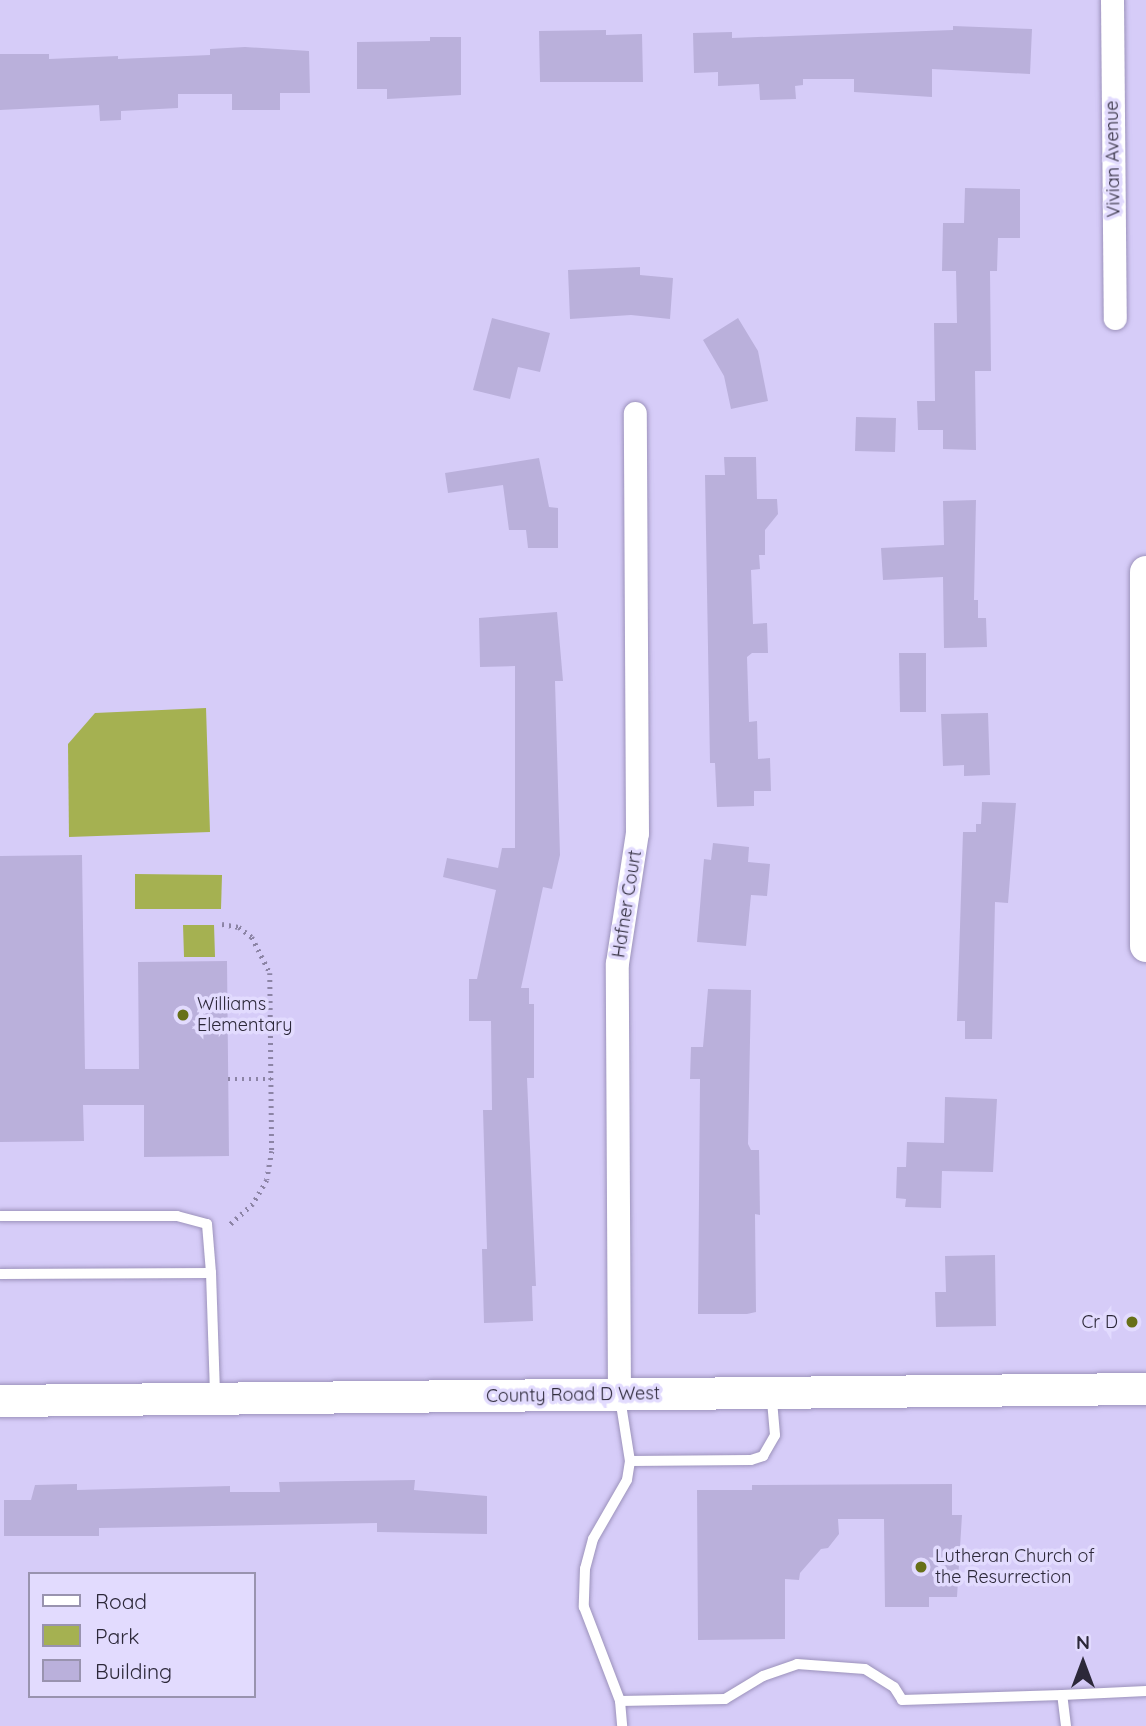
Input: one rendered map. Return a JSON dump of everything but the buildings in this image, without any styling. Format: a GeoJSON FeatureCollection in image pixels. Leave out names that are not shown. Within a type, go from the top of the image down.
{"type":"FeatureCollection","features":[{"type":"Feature","properties":{"kind":"street","name":"Vivian Avenue"},"geometry":{"type":"LineString","coordinates":[[1112,0],[1115,318]]}},
{"type":"Feature","properties":{"kind":"street","name":"Hafner Court"},"geometry":{"type":"LineString","coordinates":[[619,1395],[617,963],[637,833],[635,413]]}},
{"type":"Feature","properties":{"kind":"street"},"geometry":{"type":"LineString","coordinates":[[1146,572],[1146,946]]}},
{"type":"Feature","properties":{"kind":"street","name":"County Road D West"},"geometry":{"type":"LineString","coordinates":[[0,1401],[1146,1389]]}},
{"type":"Feature","properties":{"kind":"lane"},"geometry":{"type":"LineString","coordinates":[[0,1216],[177,1216],[207,1224],[215,1399]]}},
{"type":"Feature","properties":{"kind":"lane"},"geometry":{"type":"LineString","coordinates":[[0,1274],[211,1273]]}},
{"type":"Feature","properties":{"kind":"lane"},"geometry":{"type":"LineString","coordinates":[[630,1461],[751,1461],[763,1456],[775,1436],[772,1393]]}},
{"type":"Feature","properties":{"kind":"lane"},"geometry":{"type":"LineString","coordinates":[[619,1395],[630,1461],[627,1480],[593,1539],[585,1569],[584,1607],[620,1701],[622,1726]]}},
{"type":"Feature","properties":{"kind":"lane"},"geometry":{"type":"LineString","coordinates":[[620,1701],[725,1699],[763,1676],[797,1664],[865,1669],[894,1687],[902,1700],[1146,1691]]}},
{"type":"Feature","properties":{"kind":"lane"},"geometry":{"type":"LineString","coordinates":[[1062,1695],[1066,1726]]}},
{"type":"Feature","properties":{"kind":"path"},"geometry":{"type":"LineString","coordinates":[[222,924],[239,927],[252,937],[270,973],[272,1151],[267,1180],[253,1204],[230,1225]]}},
{"type":"Feature","properties":{"kind":"path"},"geometry":{"type":"LineString","coordinates":[[228,1079],[271,1079]]}},
{"type":"Feature","properties":{"kind":"green space"},"geometry":{"type":"Polygon","coordinates":[[[206,708],[210,832],[69,837],[68,744],[95,713],[206,708]]]}},
{"type":"Feature","properties":{"kind":"green space"},"geometry":{"type":"Polygon","coordinates":[[[135,874],[222,875],[221,909],[135,909],[135,874]]]}},
{"type":"Feature","properties":{"kind":"green space"},"geometry":{"type":"Polygon","coordinates":[[[183,925],[214,925],[215,957],[184,957],[183,925]]]}},
{"type":"Feature","properties":{"kind":"place","name":"Williams Elementary"},"geometry":{"type":"Point","coordinates":[183,1015]}},
{"type":"Feature","properties":{"kind":"place","name":"Cr D"},"geometry":{"type":"Point","coordinates":[1132,1322]}},
{"type":"Feature","properties":{"kind":"place","name":"Lutheran Church of the Resurrection"},"geometry":{"type":"Point","coordinates":[921,1567]}}]}
